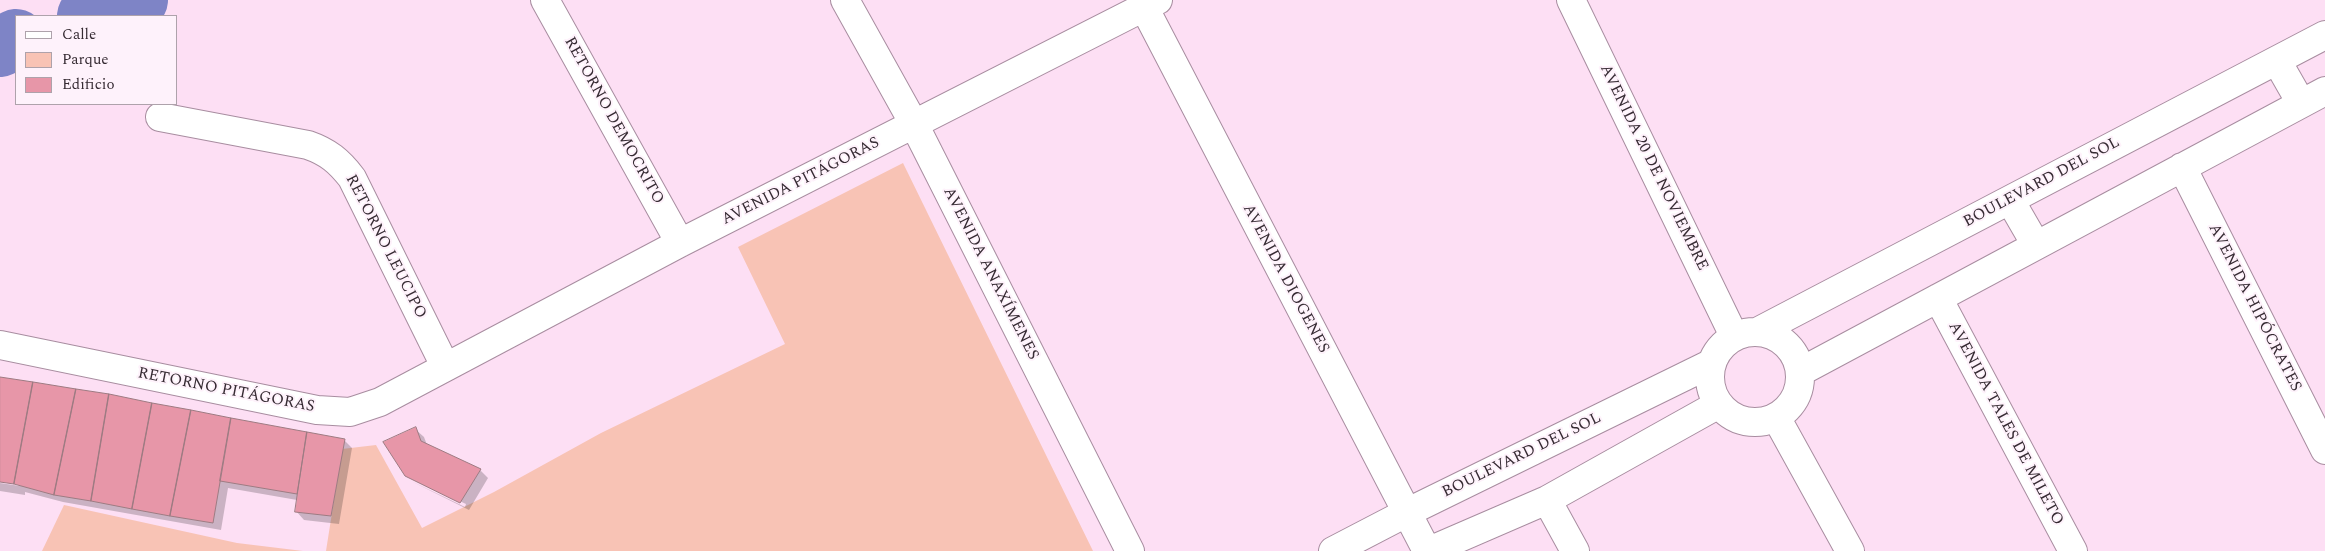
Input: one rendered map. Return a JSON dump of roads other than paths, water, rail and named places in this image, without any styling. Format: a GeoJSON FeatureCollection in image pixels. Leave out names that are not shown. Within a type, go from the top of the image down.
{"type":"FeatureCollection","features":[{"type":"Feature","properties":{"kind":"street","name":"RETORNO DEMOCRITO"},"geometry":{"type":"LineString","coordinates":[[545,0],[680,243]]}},
{"type":"Feature","properties":{"kind":"street","name":"AVENIDA ANAXÍMENES"},"geometry":{"type":"LineString","coordinates":[[845,0],[914,124],[1130,551]]}},
{"type":"Feature","properties":{"kind":"street","name":"AVENIDA 20 DE NOVIEMBRE"},"geometry":{"type":"LineString","coordinates":[[1571,0],[1747,334]]}},
{"type":"Feature","properties":{"kind":"street","name":"AVENIDA PITÁGORAS"},"geometry":{"type":"LineString","coordinates":[[445,366],[680,243],[1151,4]]}},
{"type":"Feature","properties":{"kind":"street","name":"AVENIDA DIOGENES"},"geometry":{"type":"LineString","coordinates":[[1151,4],[1155,33],[1428,551]]}},
{"type":"Feature","properties":{"kind":"street","name":"BOULEVARD DEL SOL"},"geometry":{"type":"LineString","coordinates":[[1747,334],[2010,200],[2325,35]]}},
{"type":"Feature","properties":{"kind":"street"},"geometry":{"type":"LineString","coordinates":[[2277,61],[2301,103]]}},
{"type":"Feature","properties":{"kind":"street"},"geometry":{"type":"LineString","coordinates":[[1800,372],[2325,90]]}},
{"type":"Feature","properties":{"kind":"street","name":"RETORNO LEUCIPO"},"geometry":{"type":"LineString","coordinates":[[160,117],[308,145],[326,151],[341,163],[352,178],[445,366]]}},
{"type":"Feature","properties":{"kind":"street","name":"AVENIDA HIPÓCRATES"},"geometry":{"type":"LineString","coordinates":[[2182,167],[2325,450]]}},
{"type":"Feature","properties":{"kind":"street"},"geometry":{"type":"LineString","coordinates":[[2010,200],[2036,245]]}},
{"type":"Feature","properties":{"kind":"street","name":"AVENIDA TALES DE MILETO"},"geometry":{"type":"LineString","coordinates":[[1938,298],[2073,551]]}},
{"type":"Feature","properties":{"kind":"street"},"geometry":{"type":"LineString","coordinates":[[1747,334],[1774,335],[1787,344],[1796,356],[1800,372],[1798,390],[1790,405],[1776,417],[1764,421],[1739,420],[1728,413],[1719,404],[1712,392],[1709,377],[1712,363],[1724,343],[1747,334]]}},
{"type":"Feature","properties":{"kind":"street","name":"RETORNO PITÁGORAS"},"geometry":{"type":"LineString","coordinates":[[0,345],[317,410],[350,412],[380,402],[445,366]]}},
{"type":"Feature","properties":{"kind":"street","name":"BOULEVARD DEL SOL"},"geometry":{"type":"LineString","coordinates":[[1334,551],[1408,512],[1712,363]]}},
{"type":"Feature","properties":{"kind":"street"},"geometry":{"type":"LineString","coordinates":[[1428,551],[1548,500],[1719,404]]}},
{"type":"Feature","properties":{"kind":"street"},"geometry":{"type":"LineString","coordinates":[[1776,417],[1850,551]]}},
{"type":"Feature","properties":{"kind":"street"},"geometry":{"type":"LineString","coordinates":[[1548,500],[1576,551]]}},
{"type":"Feature","properties":{"kind":"waterway"},"geometry":{"type":"LineString","coordinates":[[90,15],[138,0]]}},
{"type":"Feature","properties":{"kind":"waterway"},"geometry":{"type":"LineString","coordinates":[[0,47],[15,40]]}}]}
